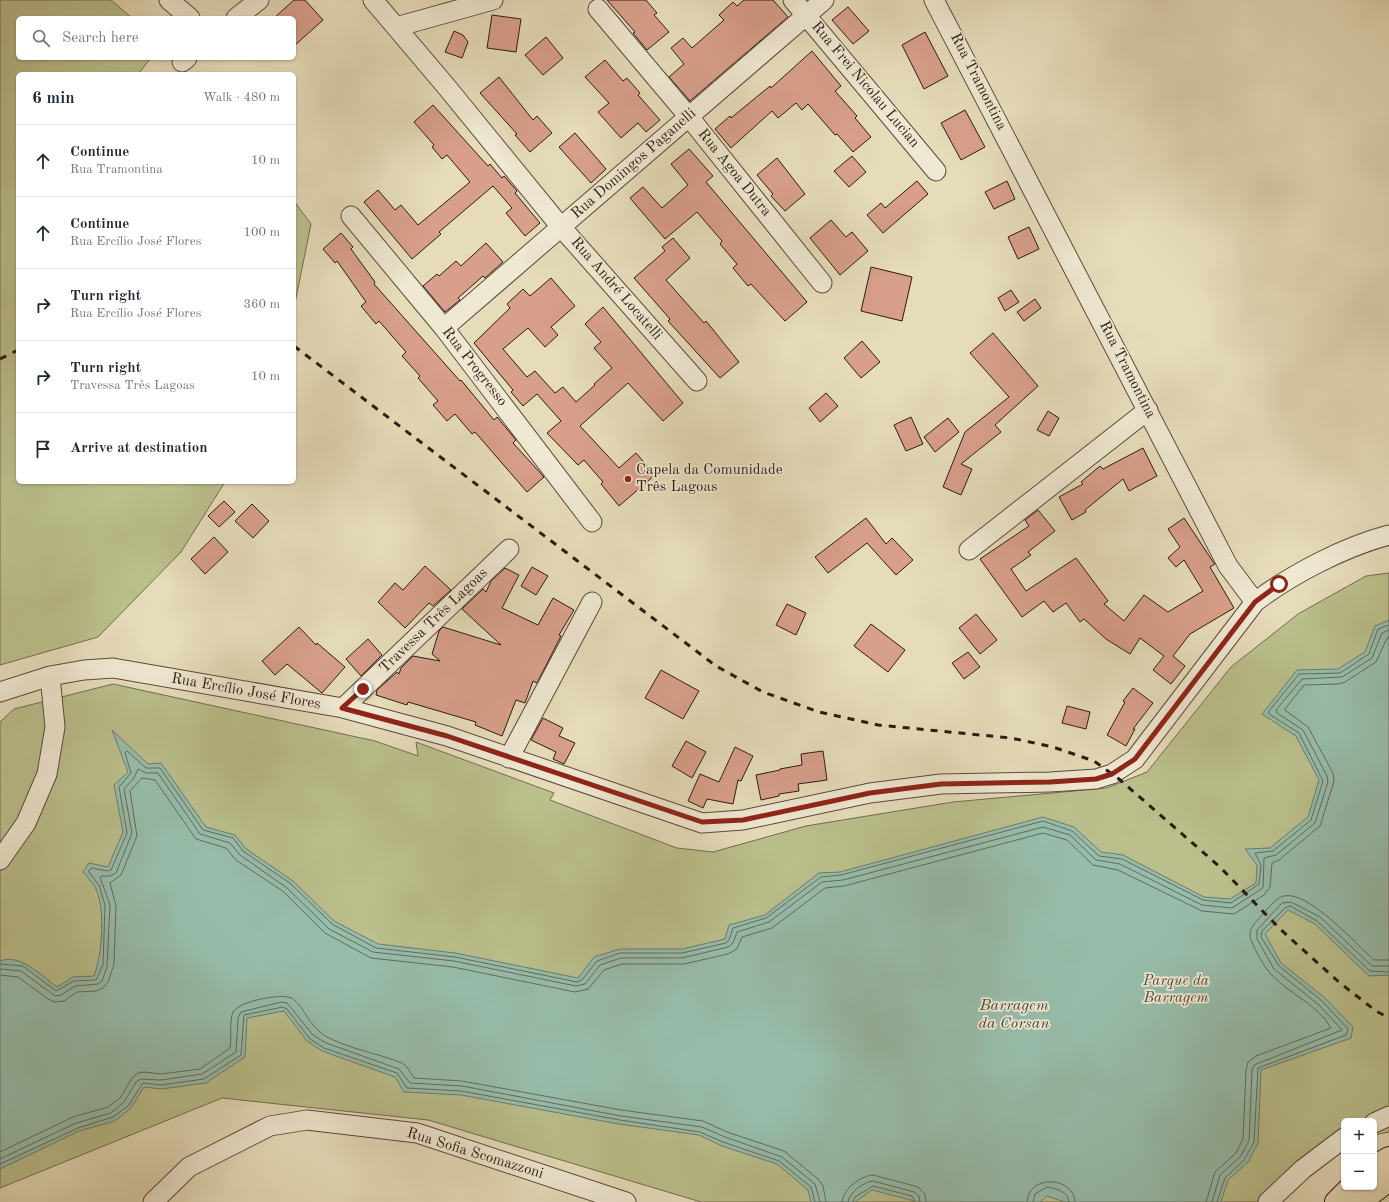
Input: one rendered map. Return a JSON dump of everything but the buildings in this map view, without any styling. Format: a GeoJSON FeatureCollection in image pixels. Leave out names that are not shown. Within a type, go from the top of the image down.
{"type":"FeatureCollection","features":[{"type":"Feature","properties":{"kind":"main road"},"geometry":{"type":"LineString","coordinates":[[1377,1165],[1389,1158]]}},
{"type":"Feature","properties":{"kind":"main road"},"geometry":{"type":"LineString","coordinates":[[1360,1202],[1389,1180]]}},
{"type":"Feature","properties":{"kind":"main road"},"geometry":{"type":"LineString","coordinates":[[1336,1202],[1347,1190]]}},
{"type":"Feature","properties":{"kind":"street"},"geometry":{"type":"LineString","coordinates":[[169,0],[188,16]]}},
{"type":"Feature","properties":{"kind":"street"},"geometry":{"type":"LineString","coordinates":[[239,16],[259,0]]}},
{"type":"Feature","properties":{"kind":"street","name":"Rua André Locatelli"},"geometry":{"type":"LineString","coordinates":[[373,0],[445,85],[561,227],[697,381]]}},
{"type":"Feature","properties":{"kind":"street"},"geometry":{"type":"LineString","coordinates":[[396,27],[493,0]]}},
{"type":"Feature","properties":{"kind":"street","name":"Rua Frei Nicolau Lucian"},"geometry":{"type":"LineString","coordinates":[[794,0],[936,170]]}},
{"type":"Feature","properties":{"kind":"street","name":"Rua Domingos Paganelli"},"geometry":{"type":"LineString","coordinates":[[444,328],[808,16],[824,0]]}},
{"type":"Feature","properties":{"kind":"street","name":"Rua Tramontina"},"geometry":{"type":"LineString","coordinates":[[934,0],[1228,566],[1255,602]]}},
{"type":"Feature","properties":{"kind":"street","name":"Rua Agoa Dutra"},"geometry":{"type":"LineString","coordinates":[[598,9],[689,117],[822,283]]}},
{"type":"Feature","properties":{"kind":"street","name":"Rua Progresso"},"geometry":{"type":"LineString","coordinates":[[351,216],[444,328],[592,522]]}},
{"type":"Feature","properties":{"kind":"street"},"geometry":{"type":"LineString","coordinates":[[969,550],[1148,410]]}},
{"type":"Feature","properties":{"kind":"street"},"geometry":{"type":"LineString","coordinates":[[1255,602],[1279,584],[1365,542],[1389,536]]}},
{"type":"Feature","properties":{"kind":"street","name":"Travessa Três Lagoas"},"geometry":{"type":"LineString","coordinates":[[342,708],[509,549]]}},
{"type":"Feature","properties":{"kind":"street"},"geometry":{"type":"LineString","coordinates":[[509,758],[592,602]]}},
{"type":"Feature","properties":{"kind":"street","name":"Rua Ercílio José Flores"},"geometry":{"type":"LineString","coordinates":[[0,692],[50,676],[84,670],[113,668],[342,708],[447,736],[702,822],[743,820],[870,793],[941,784],[1050,782],[1096,779],[1112,774],[1135,759],[1255,602]]}},
{"type":"Feature","properties":{"kind":"street"},"geometry":{"type":"LineString","coordinates":[[0,860],[26,823],[47,774],[55,728],[50,676]]}},
{"type":"Feature","properties":{"kind":"street"},"geometry":{"type":"LineString","coordinates":[[1377,1122],[1389,1116]]}},
{"type":"Feature","properties":{"kind":"street","name":"Rua Sofia Scomazzoni"},"geometry":{"type":"LineString","coordinates":[[154,1202],[189,1167],[270,1126],[307,1120],[417,1133],[626,1202]]}},
{"type":"Feature","properties":{"kind":"street"},"geometry":{"type":"LineString","coordinates":[[1268,1202],[1303,1169],[1341,1140]]}},
{"type":"Feature","properties":{"kind":"green space"},"geometry":{"type":"Polygon","coordinates":[[[0,0],[111,0],[130,16],[16,16],[16,60],[149,60],[140,72],[16,72],[16,484],[224,484],[181,552],[98,637],[0,665],[0,0]]]}},
{"type":"Feature","properties":{"kind":"green space"},"geometry":{"type":"Polygon","coordinates":[[[296,204],[311,224],[296,298],[296,204]]]}},
{"type":"Feature","properties":{"kind":"green space","name":"Parque da Barragem"},"geometry":{"type":"Polygon","coordinates":[[[1389,573],[1389,1132],[1377,1134],[1377,1118],[1341,1118],[1341,1139],[1330,1141],[1257,1202],[701,1202],[428,1120],[222,1098],[0,1188],[0,722],[14,709],[113,684],[375,741],[418,756],[416,742],[554,793],[550,800],[677,848],[713,852],[806,826],[953,802],[1107,788],[1147,772],[1231,667],[1298,614],[1366,576],[1389,573]]]}},
{"type":"Feature","properties":{"kind":"water","name":"Barragem da Corsan"},"geometry":{"type":"Polygon","coordinates":[[[1389,620],[1389,975],[1369,976],[1315,924],[1288,910],[1265,934],[1281,963],[1325,998],[1353,1027],[1351,1038],[1261,1070],[1258,1143],[1248,1162],[1228,1180],[1221,1202],[1065,1202],[1047,1196],[1040,1202],[918,1202],[872,1190],[855,1202],[811,1202],[808,1190],[777,1164],[722,1146],[699,1135],[619,1124],[461,1095],[404,1092],[395,1077],[322,1051],[307,1041],[284,1011],[247,1018],[245,1057],[206,1083],[161,1089],[144,1087],[131,1108],[115,1121],[79,1131],[0,1169],[0,961],[8,959],[23,963],[38,972],[57,987],[73,977],[94,976],[101,944],[101,907],[95,887],[83,872],[89,863],[108,867],[123,832],[114,785],[128,772],[112,730],[148,764],[161,763],[206,827],[235,835],[245,848],[293,881],[334,921],[378,944],[455,953],[578,978],[594,957],[620,949],[682,949],[725,939],[729,925],[765,915],[819,873],[840,872],[1043,817],[1074,827],[1101,852],[1123,855],[1204,897],[1230,899],[1256,883],[1257,865],[1245,849],[1270,848],[1308,817],[1319,780],[1296,736],[1262,714],[1297,670],[1338,669],[1365,652],[1375,626],[1389,620]]]}},
{"type":"Feature","properties":{"kind":"railway"},"geometry":{"type":"LineString","coordinates":[[296,348],[716,666],[763,692],[819,712],[878,725],[1011,738],[1053,747],[1094,761],[1119,779],[1220,867],[1280,929],[1340,983],[1376,1011],[1389,1018]]}},
{"type":"Feature","properties":{"kind":"railway"},"geometry":{"type":"LineString","coordinates":[[0,359],[16,351]]}},
{"type":"Feature","properties":{"kind":"place","name":"Capela da Comunidade Três Lagoas"},"geometry":{"type":"Point","coordinates":[628,479]}},
{"type":"Feature","properties":{"kind":"route"},"geometry":{"type":"LineString","coordinates":[[363,689],[342,708],[447,736],[702,822],[743,820],[870,793],[941,784],[1050,782],[1096,779],[1112,774],[1135,759],[1255,602],[1279,584]]}}]}
